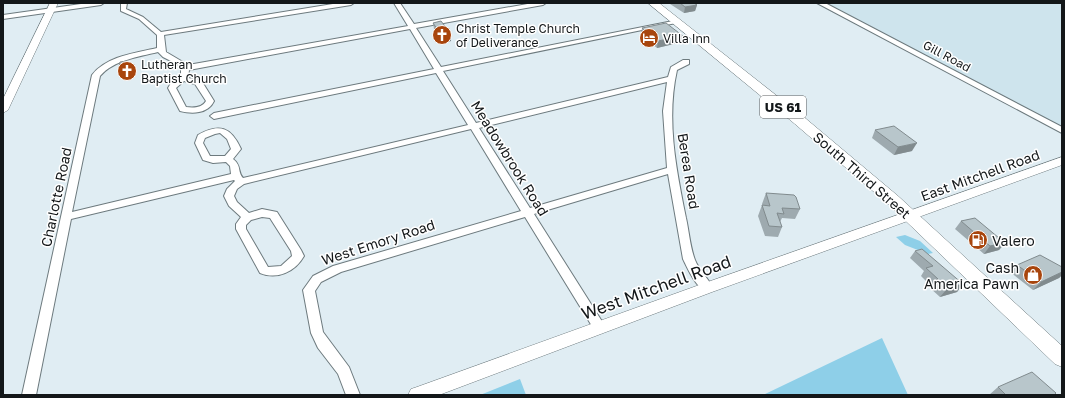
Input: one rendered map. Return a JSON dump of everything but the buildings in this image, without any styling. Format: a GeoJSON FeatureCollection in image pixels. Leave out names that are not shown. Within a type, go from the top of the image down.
{"type":"FeatureCollection","features":[{"type":"Feature","properties":{"kind":"highway","name":"South Third Street"},"geometry":{"type":"LineString","coordinates":[[653,3],[800,121],[893,200],[908,216],[1062,358]]}},
{"type":"Feature","properties":{"kind":"main road"},"geometry":{"type":"LineString","coordinates":[[3,110],[52,6]]}},
{"type":"Feature","properties":{"kind":"main road","name":"East Mitchell Road"},"geometry":{"type":"LineString","coordinates":[[908,216],[1062,161]]}},
{"type":"Feature","properties":{"kind":"main road","name":"West Mitchell Road"},"geometry":{"type":"LineString","coordinates":[[417,395],[599,327],[908,216]]}},
{"type":"Feature","properties":{"kind":"street"},"geometry":{"type":"LineString","coordinates":[[3,17],[52,6],[101,3]]}},
{"type":"Feature","properties":{"kind":"street"},"geometry":{"type":"LineString","coordinates":[[124,3],[123,10],[131,15],[141,18],[160,34],[161,49],[167,56],[181,62],[186,68]]}},
{"type":"Feature","properties":{"kind":"street"},"geometry":{"type":"LineString","coordinates":[[160,34],[350,3]]}},
{"type":"Feature","properties":{"kind":"street","name":"Meadowbrook Road"},"geometry":{"type":"LineString","coordinates":[[397,3],[599,327]]}},
{"type":"Feature","properties":{"kind":"street"},"geometry":{"type":"LineString","coordinates":[[186,68],[543,3]]}},
{"type":"Feature","properties":{"kind":"street","name":"Gill Road"},"geometry":{"type":"LineString","coordinates":[[820,3],[1062,130]]}},
{"type":"Feature","properties":{"kind":"street"},"geometry":{"type":"LineString","coordinates":[[214,116],[676,21]]}},
{"type":"Feature","properties":{"kind":"street","name":"Charlotte Road"},"geometry":{"type":"LineString","coordinates":[[29,395],[96,75],[101,70],[112,64],[161,49]]}},
{"type":"Feature","properties":{"kind":"street"},"geometry":{"type":"LineString","coordinates":[[66,217],[474,126],[670,79],[674,69],[686,62]]}},
{"type":"Feature","properties":{"kind":"street"},"geometry":{"type":"LineString","coordinates":[[184,79],[186,68]]}},
{"type":"Feature","properties":{"kind":"street"},"geometry":{"type":"LineString","coordinates":[[184,79],[198,82],[210,101],[208,105],[195,111],[183,109],[172,88],[175,84],[184,79]]}},
{"type":"Feature","properties":{"kind":"street","name":"Berea Road"},"geometry":{"type":"LineString","coordinates":[[670,79],[668,124],[673,169],[689,259],[693,268],[707,288]]}},
{"type":"Feature","properties":{"kind":"street"},"geometry":{"type":"LineString","coordinates":[[228,159],[235,165],[239,179]]}},
{"type":"Feature","properties":{"kind":"street","name":"West Emory Road"},"geometry":{"type":"LineString","coordinates":[[352,395],[344,371],[323,344],[316,328],[309,293],[312,284],[322,276],[337,269],[673,169]]}},
{"type":"Feature","properties":{"kind":"street"},"geometry":{"type":"LineString","coordinates":[[239,179],[232,189],[229,198],[232,204],[246,217]]}},
{"type":"Feature","properties":{"kind":"street"},"geometry":{"type":"LineString","coordinates":[[262,213],[273,215],[296,250],[298,256],[289,267],[278,271],[269,271],[262,268],[241,229],[241,224],[246,217],[262,213]]}},
{"type":"Feature","properties":{"kind":"shaded area"},"geometry":{"type":"Polygon","coordinates":[[[827,3],[1062,3],[1062,127],[827,3]]]}},
{"type":"Feature","properties":{"kind":"shaded area"},"geometry":{"type":"Polygon","coordinates":[[[905,235],[920,241],[933,253],[928,254],[905,245],[896,237],[905,235]]]}},
{"type":"Feature","properties":{"kind":"shaded area"},"geometry":{"type":"Polygon","coordinates":[[[882,338],[908,395],[763,395],[882,338]]]}},
{"type":"Feature","properties":{"kind":"shaded area"},"geometry":{"type":"Polygon","coordinates":[[[520,379],[526,395],[480,395],[520,379]]]}},
{"type":"Feature","properties":{"kind":"place","name":"Christ Temple Church of Deliverance"},"geometry":{"type":"Point","coordinates":[442,35]}},
{"type":"Feature","properties":{"kind":"place","name":"Villa Inn"},"geometry":{"type":"Point","coordinates":[649,38]}},
{"type":"Feature","properties":{"kind":"place","name":"Lutheran Baptist Church"},"geometry":{"type":"Point","coordinates":[127,71]}},
{"type":"Feature","properties":{"kind":"place","name":"Valero"},"geometry":{"type":"Point","coordinates":[978,240]}},
{"type":"Feature","properties":{"kind":"place","name":"Cash America Pawn"},"geometry":{"type":"Point","coordinates":[1033,275]}}]}
